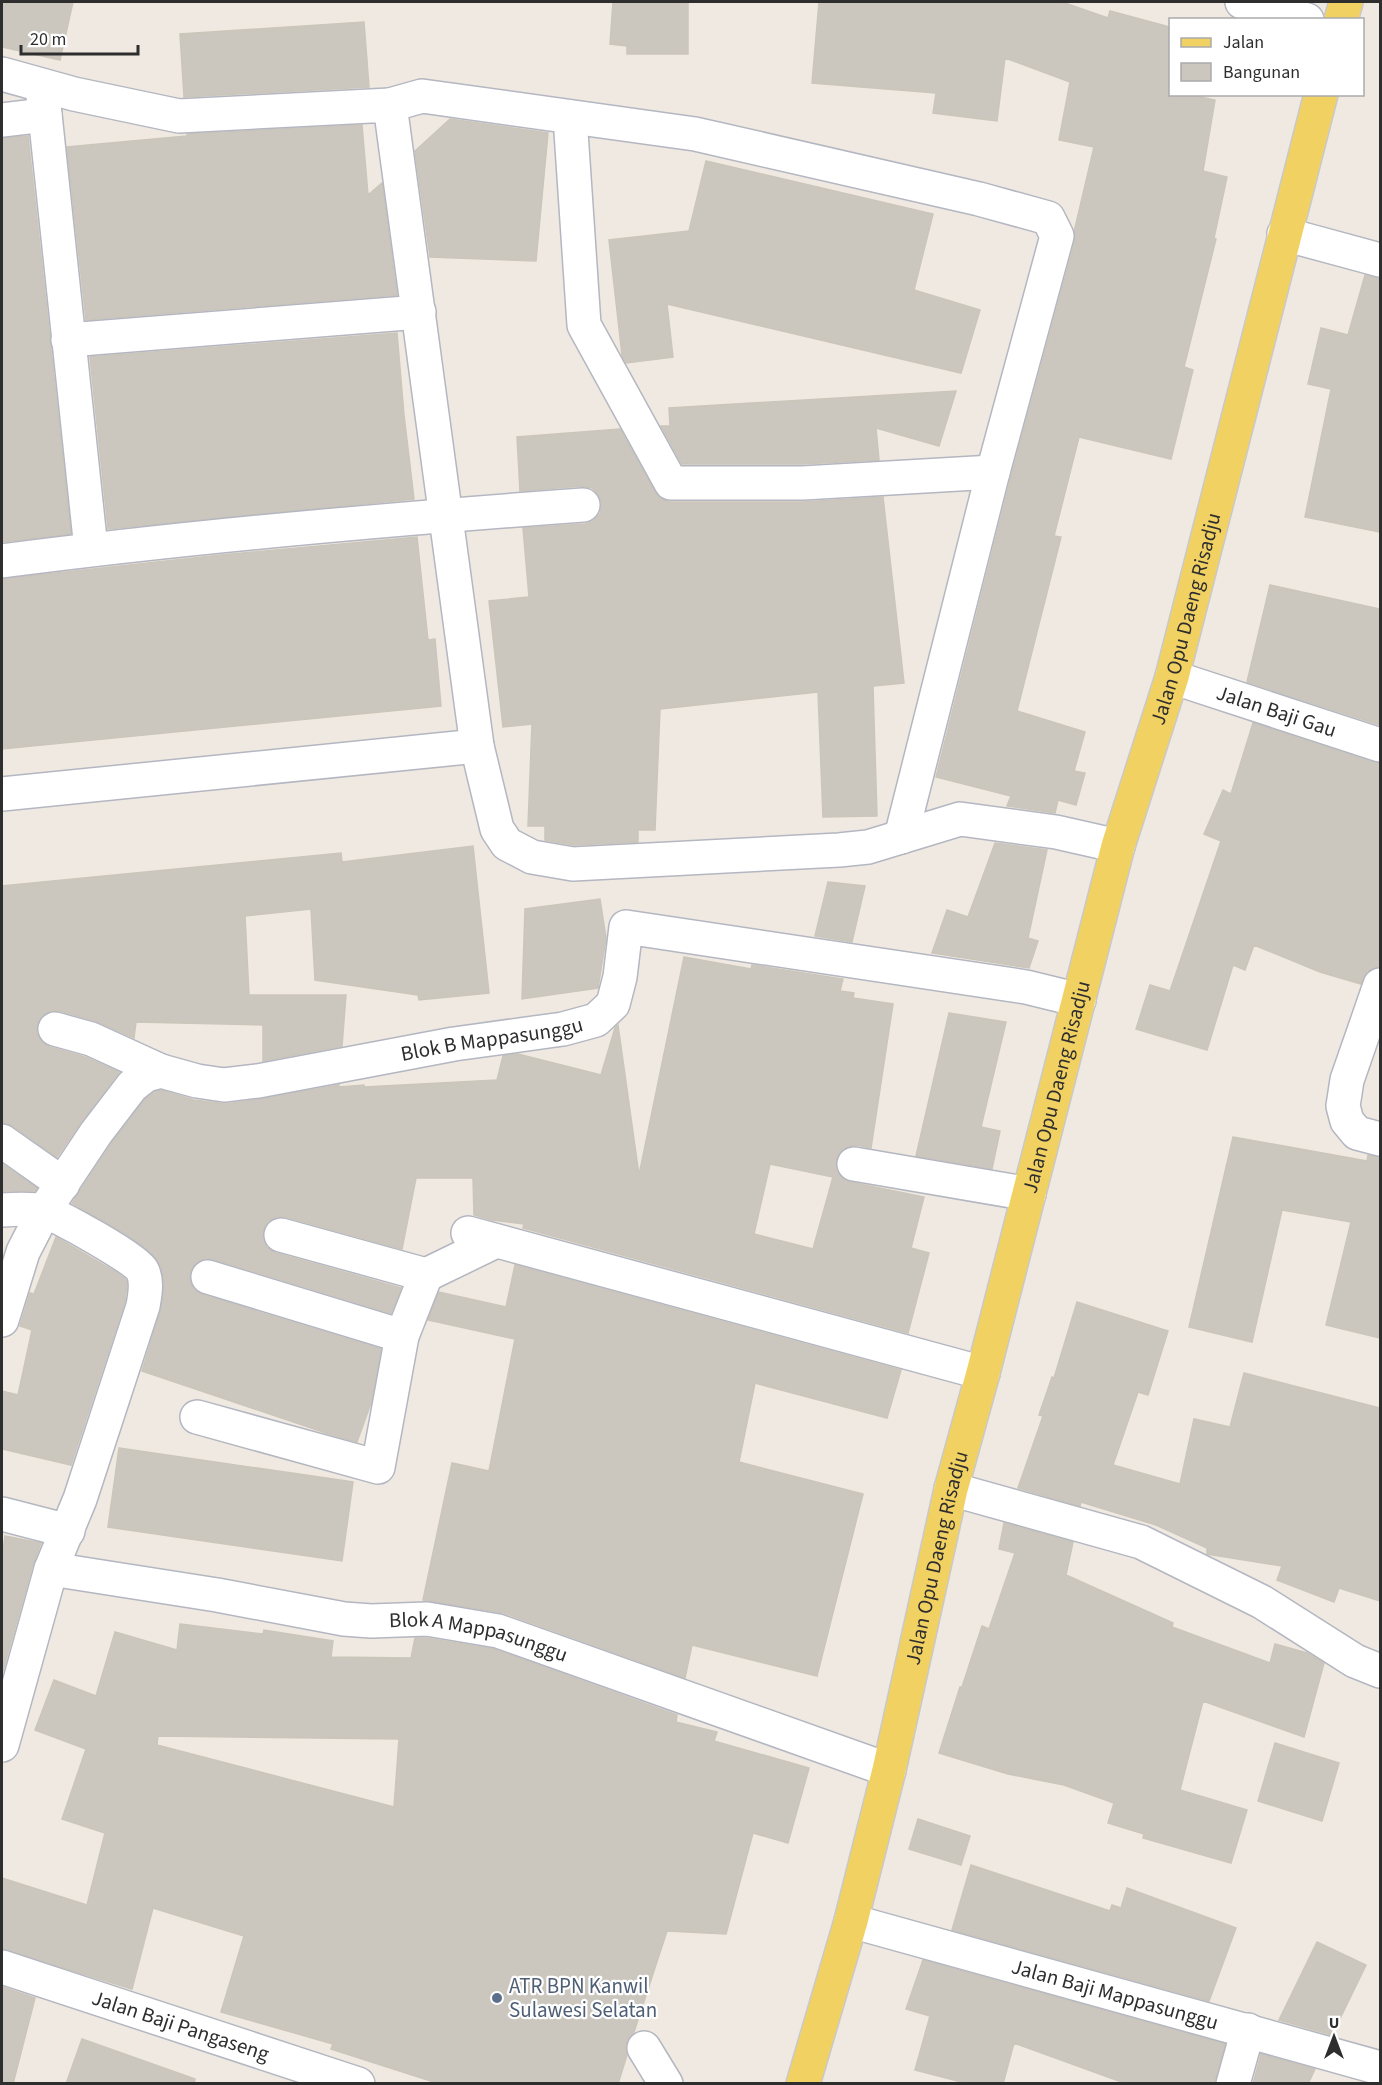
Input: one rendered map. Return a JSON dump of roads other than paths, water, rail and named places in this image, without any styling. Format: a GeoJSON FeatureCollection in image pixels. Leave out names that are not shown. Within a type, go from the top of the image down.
{"type":"FeatureCollection","features":[{"type":"Feature","properties":{"kind":"main road"},"geometry":{"type":"LineString","coordinates":[[1342,18],[1346,2]]}},
{"type":"Feature","properties":{"kind":"main road","name":"Jalan Opu Daeng Risadju"},"geometry":{"type":"LineString","coordinates":[[804,2084],[850,1921],[889,1770],[951,1489],[1118,846],[1172,677],[1320,96]]}},
{"type":"Feature","properties":{"kind":"street"},"geometry":{"type":"LineString","coordinates":[[1242,2],[1300,18]]}},
{"type":"Feature","properties":{"kind":"street"},"geometry":{"type":"LineString","coordinates":[[2,74],[44,100],[179,116],[390,105],[422,96],[695,134],[979,199],[1048,218],[1057,236],[993,472],[901,837]]}},
{"type":"Feature","properties":{"kind":"street"},"geometry":{"type":"LineString","coordinates":[[2,120],[44,100]]}},
{"type":"Feature","properties":{"kind":"street"},"geometry":{"type":"LineString","coordinates":[[44,100],[91,549]]}},
{"type":"Feature","properties":{"kind":"street"},"geometry":{"type":"LineString","coordinates":[[390,105],[477,746],[497,829],[507,844],[532,857],[573,864],[623,862],[868,847],[960,819],[1056,832],[1118,846]]}},
{"type":"Feature","properties":{"kind":"street"},"geometry":{"type":"LineString","coordinates":[[570,117],[584,325],[671,483],[803,483],[993,472]]}},
{"type":"Feature","properties":{"kind":"street"},"geometry":{"type":"LineString","coordinates":[[1284,234],[1380,260]]}},
{"type":"Feature","properties":{"kind":"street"},"geometry":{"type":"LineString","coordinates":[[68,340],[419,312]]}},
{"type":"Feature","properties":{"kind":"street"},"geometry":{"type":"LineString","coordinates":[[2,561],[91,549],[446,515],[583,505]]}},
{"type":"Feature","properties":{"kind":"street","name":"Jalan Baji Gau"},"geometry":{"type":"LineString","coordinates":[[1172,677],[1380,745]]}},
{"type":"Feature","properties":{"kind":"street"},"geometry":{"type":"LineString","coordinates":[[2,794],[477,746]]}},
{"type":"Feature","properties":{"kind":"street","name":"Blok B Mappasunggu"},"geometry":{"type":"LineString","coordinates":[[55,1029],[92,1039],[161,1071],[224,1085],[258,1081],[454,1044],[506,1025],[563,1029],[596,1020],[613,1004],[620,977],[626,927],[1026,987],[1079,1000]]}},
{"type":"Feature","properties":{"kind":"street"},"geometry":{"type":"LineString","coordinates":[[1380,985],[1347,1080],[1342,1106],[1347,1121],[1357,1133],[1380,1139]]}},
{"type":"Feature","properties":{"kind":"street"},"geometry":{"type":"LineString","coordinates":[[2,1320],[23,1252],[44,1211],[96,1133],[132,1086],[146,1075],[161,1071]]}},
{"type":"Feature","properties":{"kind":"street"},"geometry":{"type":"LineString","coordinates":[[2,1141],[63,1184]]}},
{"type":"Feature","properties":{"kind":"street"},"geometry":{"type":"LineString","coordinates":[[854,1164],[1029,1194]]}},
{"type":"Feature","properties":{"kind":"street"},"geometry":{"type":"LineString","coordinates":[[2,1210],[44,1211],[129,1257],[142,1268],[146,1286],[143,1306],[118,1386],[80,1499],[51,1569],[2,1745]]}},
{"type":"Feature","properties":{"kind":"street"},"geometry":{"type":"LineString","coordinates":[[281,1234],[426,1275]]}},
{"type":"Feature","properties":{"kind":"street"},"geometry":{"type":"LineString","coordinates":[[198,1417],[378,1467],[402,1336],[426,1275],[482,1237],[983,1372]]}},
{"type":"Feature","properties":{"kind":"street"},"geometry":{"type":"LineString","coordinates":[[208,1277],[402,1336]]}},
{"type":"Feature","properties":{"kind":"street"},"geometry":{"type":"LineString","coordinates":[[951,1489],[1142,1542],[1262,1602],[1355,1661],[1380,1671]]}},
{"type":"Feature","properties":{"kind":"street"},"geometry":{"type":"LineString","coordinates":[[2,1514],[68,1531]]}},
{"type":"Feature","properties":{"kind":"street","name":"Blok A Mappasunggu"},"geometry":{"type":"LineString","coordinates":[[51,1569],[217,1595],[344,1619],[371,1622],[427,1619],[498,1631],[889,1770]]}},
{"type":"Feature","properties":{"kind":"street","name":"Jalan Baji Mappasunggu"},"geometry":{"type":"LineString","coordinates":[[850,1921],[1380,2068]]}},
{"type":"Feature","properties":{"kind":"street","name":"Jalan Baji Pangaseng"},"geometry":{"type":"LineString","coordinates":[[2,1967],[358,2084]]}},
{"type":"Feature","properties":{"kind":"street"},"geometry":{"type":"LineString","coordinates":[[1233,2084],[1248,2030]]}},
{"type":"Feature","properties":{"kind":"street"},"geometry":{"type":"LineString","coordinates":[[644,2048],[666,2084]]}},
{"type":"Feature","properties":{"kind":"place","name":"ATR BPN Kanwil Sulawesi Selatan"},"geometry":{"type":"Point","coordinates":[497,1998]}}]}
